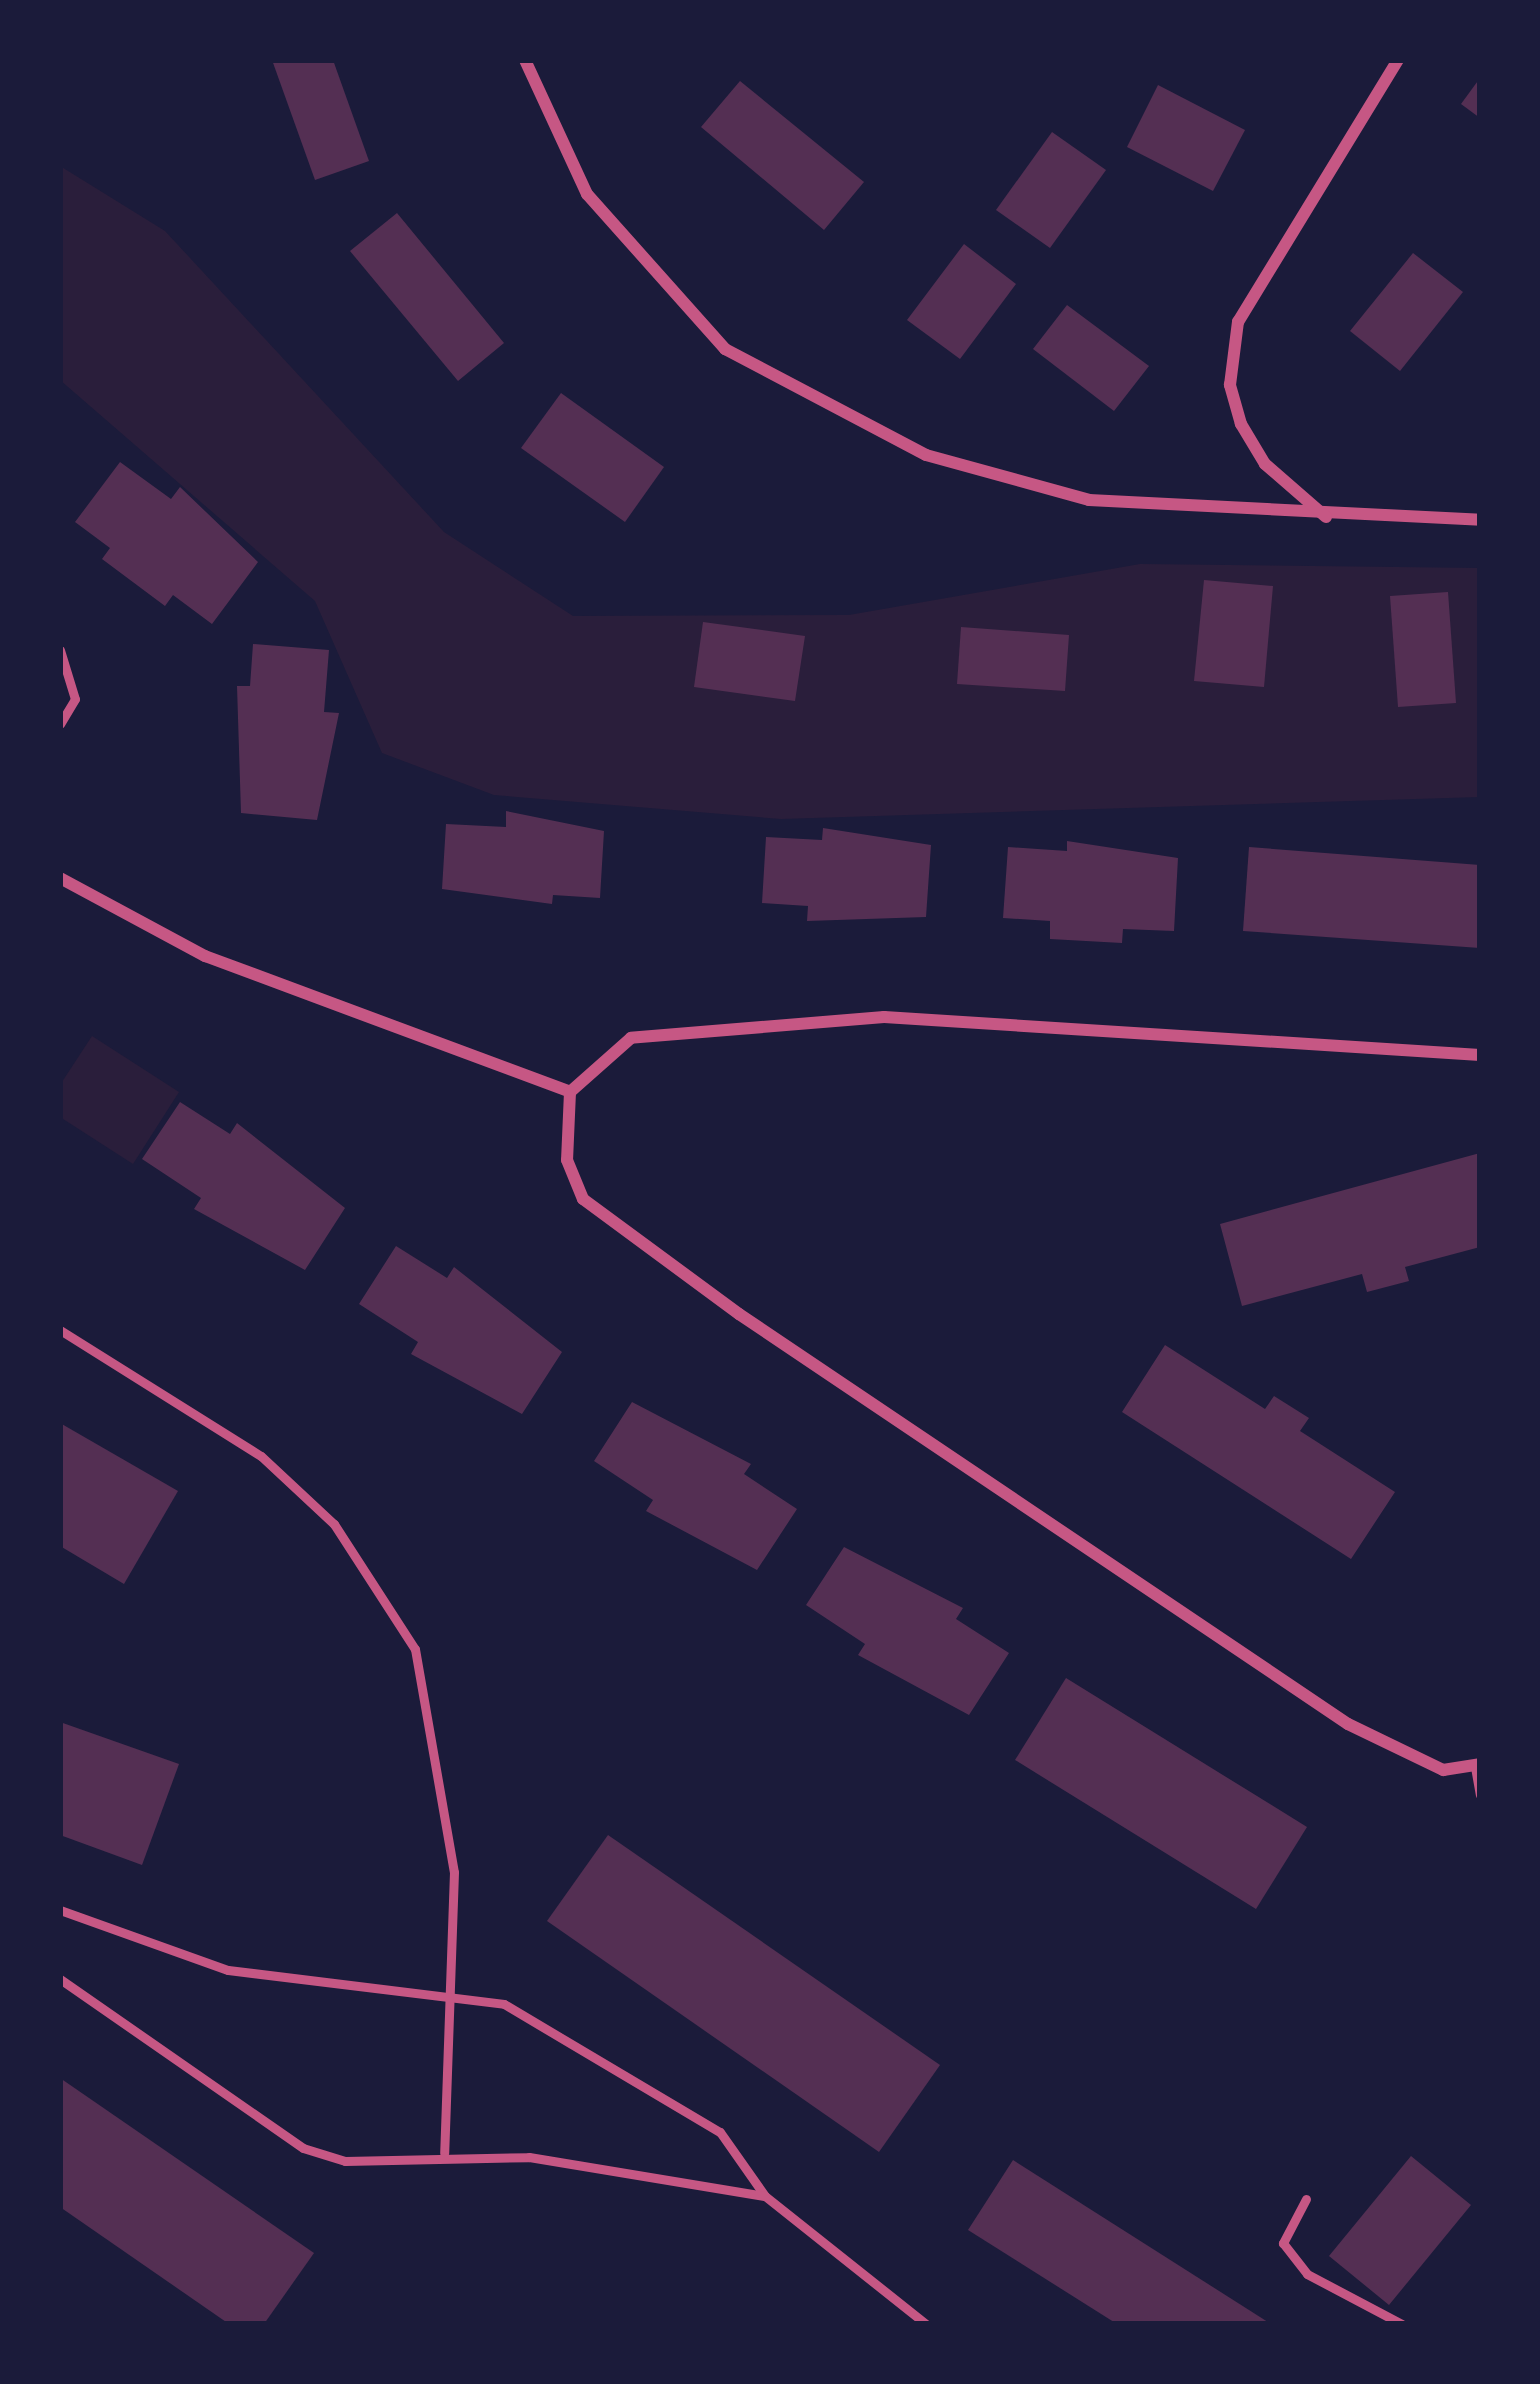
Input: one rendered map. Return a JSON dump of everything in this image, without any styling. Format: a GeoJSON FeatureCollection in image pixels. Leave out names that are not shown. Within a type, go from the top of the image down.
{"type":"FeatureCollection","features":[{"type":"Feature","properties":{"kind":"street"},"geometry":{"type":"LineString","coordinates":[[524,60],[587,194],[725,349],[926,455],[1089,500],[1327,518],[1480,520]]}},
{"type":"Feature","properties":{"kind":"street"},"geometry":{"type":"LineString","coordinates":[[1327,518],[1265,464],[1241,424],[1230,385],[1238,322],[1398,60]]}},
{"type":"Feature","properties":{"kind":"street"},"geometry":{"type":"LineString","coordinates":[[60,878],[205,956],[570,1092]]}},
{"type":"Feature","properties":{"kind":"street"},"geometry":{"type":"LineString","coordinates":[[1478,1765],[1420,1763],[1348,1724],[583,1199],[567,1160],[570,1092],[631,1038],[884,1017],[1480,1055]]}},
{"type":"Feature","properties":{"kind":"lane"},"geometry":{"type":"LineString","coordinates":[[60,650],[74,699],[60,724]]}},
{"type":"Feature","properties":{"kind":"lane"},"geometry":{"type":"LineString","coordinates":[[60,1330],[261,1456],[334,1523],[415,1649],[454,1872],[444,2153]]}},
{"type":"Feature","properties":{"kind":"lane"},"geometry":{"type":"LineString","coordinates":[[1478,1765],[1480,1796]]}},
{"type":"Feature","properties":{"kind":"lane"},"geometry":{"type":"LineString","coordinates":[[60,1910],[228,1970],[504,2004],[720,2132],[765,2196],[926,2324]]}},
{"type":"Feature","properties":{"kind":"lane"},"geometry":{"type":"LineString","coordinates":[[60,1979],[303,2148],[344,2161],[444,2153],[765,2196]]}},
{"type":"Feature","properties":{"kind":"lane"},"geometry":{"type":"LineString","coordinates":[[1306,2199],[1283,2243],[1307,2274],[1402,2324]]}},
{"type":"Feature","properties":{"kind":"shaded area"},"geometry":{"type":"Polygon","coordinates":[[[60,166],[165,231],[444,532],[573,616],[849,615],[1140,564],[1480,568],[1480,797],[781,819],[494,795],[382,753],[315,601],[60,380],[60,166]]]}},
{"type":"Feature","properties":{"kind":"shaded area"},"geometry":{"type":"Polygon","coordinates":[[[92,1036],[179,1092],[133,1164],[60,1117],[60,1085],[92,1036]]]}},
{"type":"Feature","properties":{"kind":"building"},"geometry":{"type":"Polygon","coordinates":[[[272,60],[333,60],[369,161],[315,180],[272,60]]]}},
{"type":"Feature","properties":{"kind":"building"},"geometry":{"type":"Polygon","coordinates":[[[1480,78],[1480,118],[1461,104],[1480,78]]]}},
{"type":"Feature","properties":{"kind":"building"},"geometry":{"type":"Polygon","coordinates":[[[740,81],[864,182],[824,230],[701,127],[740,81]]]}},
{"type":"Feature","properties":{"kind":"building"},"geometry":{"type":"Polygon","coordinates":[[[1158,85],[1245,130],[1213,191],[1127,147],[1158,85]]]}},
{"type":"Feature","properties":{"kind":"building"},"geometry":{"type":"Polygon","coordinates":[[[1052,132],[1106,170],[1050,248],[996,210],[1052,132]]]}},
{"type":"Feature","properties":{"kind":"building"},"geometry":{"type":"Polygon","coordinates":[[[397,213],[504,343],[458,381],[350,251],[397,213]]]}},
{"type":"Feature","properties":{"kind":"building"},"geometry":{"type":"Polygon","coordinates":[[[964,244],[1016,284],[960,359],[907,320],[964,244]]]}},
{"type":"Feature","properties":{"kind":"building"},"geometry":{"type":"Polygon","coordinates":[[[1413,253],[1463,292],[1400,371],[1350,331],[1413,253]]]}},
{"type":"Feature","properties":{"kind":"building"},"geometry":{"type":"Polygon","coordinates":[[[1067,305],[1149,366],[1114,411],[1033,349],[1067,305]]]}},
{"type":"Feature","properties":{"kind":"building"},"geometry":{"type":"Polygon","coordinates":[[[561,393],[664,467],[625,522],[521,448],[561,393]]]}},
{"type":"Feature","properties":{"kind":"building"},"geometry":{"type":"Polygon","coordinates":[[[120,462],[171,499],[180,487],[258,562],[212,624],[173,595],[165,606],[102,559],[110,548],[75,522],[120,462]]]}},
{"type":"Feature","properties":{"kind":"building"},"geometry":{"type":"Polygon","coordinates":[[[1204,580],[1273,586],[1264,687],[1194,681],[1204,580]]]}},
{"type":"Feature","properties":{"kind":"building"},"geometry":{"type":"Polygon","coordinates":[[[1448,592],[1456,703],[1398,707],[1390,596],[1448,592]]]}},
{"type":"Feature","properties":{"kind":"building"},"geometry":{"type":"Polygon","coordinates":[[[703,622],[805,636],[795,701],[694,687],[703,622]]]}},
{"type":"Feature","properties":{"kind":"building"},"geometry":{"type":"Polygon","coordinates":[[[961,627],[1069,635],[1065,691],[957,684],[961,627]]]}},
{"type":"Feature","properties":{"kind":"building"},"geometry":{"type":"Polygon","coordinates":[[[253,644],[329,650],[324,712],[339,713],[317,820],[241,813],[237,686],[250,686],[253,644]]]}},
{"type":"Feature","properties":{"kind":"building"},"geometry":{"type":"Polygon","coordinates":[[[506,811],[604,831],[600,898],[553,895],[552,904],[442,889],[446,824],[506,827],[506,811]]]}},
{"type":"Feature","properties":{"kind":"building"},"geometry":{"type":"Polygon","coordinates":[[[823,828],[931,845],[926,917],[807,921],[808,906],[762,903],[766,837],[822,840],[823,828]]]}},
{"type":"Feature","properties":{"kind":"building"},"geometry":{"type":"Polygon","coordinates":[[[1067,841],[1178,858],[1174,931],[1123,929],[1122,943],[1050,939],[1050,921],[1003,918],[1008,847],[1067,851],[1067,841]]]}},
{"type":"Feature","properties":{"kind":"building"},"geometry":{"type":"Polygon","coordinates":[[[1249,847],[1480,865],[1480,948],[1243,931],[1249,847]]]}},
{"type":"Feature","properties":{"kind":"building"},"geometry":{"type":"Polygon","coordinates":[[[180,1102],[230,1134],[237,1123],[345,1208],[305,1270],[194,1209],[201,1198],[142,1159],[180,1102]]]}},
{"type":"Feature","properties":{"kind":"building"},"geometry":{"type":"Polygon","coordinates":[[[1480,1153],[1480,1247],[1405,1267],[1409,1281],[1367,1292],[1362,1274],[1242,1306],[1220,1224],[1480,1153]]]}},
{"type":"Feature","properties":{"kind":"building"},"geometry":{"type":"Polygon","coordinates":[[[396,1246],[447,1278],[454,1267],[562,1352],[522,1414],[411,1354],[418,1342],[359,1304],[396,1246]]]}},
{"type":"Feature","properties":{"kind":"building"},"geometry":{"type":"Polygon","coordinates":[[[1165,1345],[1265,1409],[1274,1396],[1309,1418],[1300,1431],[1395,1492],[1351,1559],[1122,1412],[1165,1345]]]}},
{"type":"Feature","properties":{"kind":"building"},"geometry":{"type":"Polygon","coordinates":[[[632,1402],[751,1464],[744,1474],[797,1509],[757,1570],[646,1511],[653,1500],[594,1461],[632,1402]]]}},
{"type":"Feature","properties":{"kind":"building"},"geometry":{"type":"Polygon","coordinates":[[[60,1423],[178,1491],[124,1584],[60,1546],[60,1423]]]}},
{"type":"Feature","properties":{"kind":"building"},"geometry":{"type":"Polygon","coordinates":[[[844,1547],[963,1608],[956,1619],[1009,1653],[969,1715],[858,1655],[865,1644],[806,1605],[844,1547]]]}},
{"type":"Feature","properties":{"kind":"building"},"geometry":{"type":"Polygon","coordinates":[[[1066,1678],[1307,1827],[1256,1909],[1015,1760],[1066,1678]]]}},
{"type":"Feature","properties":{"kind":"building"},"geometry":{"type":"Polygon","coordinates":[[[60,1722],[179,1764],[142,1865],[60,1835],[60,1722]]]}},
{"type":"Feature","properties":{"kind":"building"},"geometry":{"type":"Polygon","coordinates":[[[608,1835],[940,2065],[879,2152],[547,1921],[608,1835]]]}},
{"type":"Feature","properties":{"kind":"building"},"geometry":{"type":"Polygon","coordinates":[[[60,2078],[314,2253],[264,2324],[229,2324],[60,2207],[60,2078]]]}},
{"type":"Feature","properties":{"kind":"building"},"geometry":{"type":"Polygon","coordinates":[[[1411,2156],[1471,2205],[1389,2305],[1329,2256],[1411,2156]]]}},
{"type":"Feature","properties":{"kind":"building"},"geometry":{"type":"Polygon","coordinates":[[[1013,2160],[1271,2324],[1117,2324],[968,2230],[1013,2160]]]}}]}
